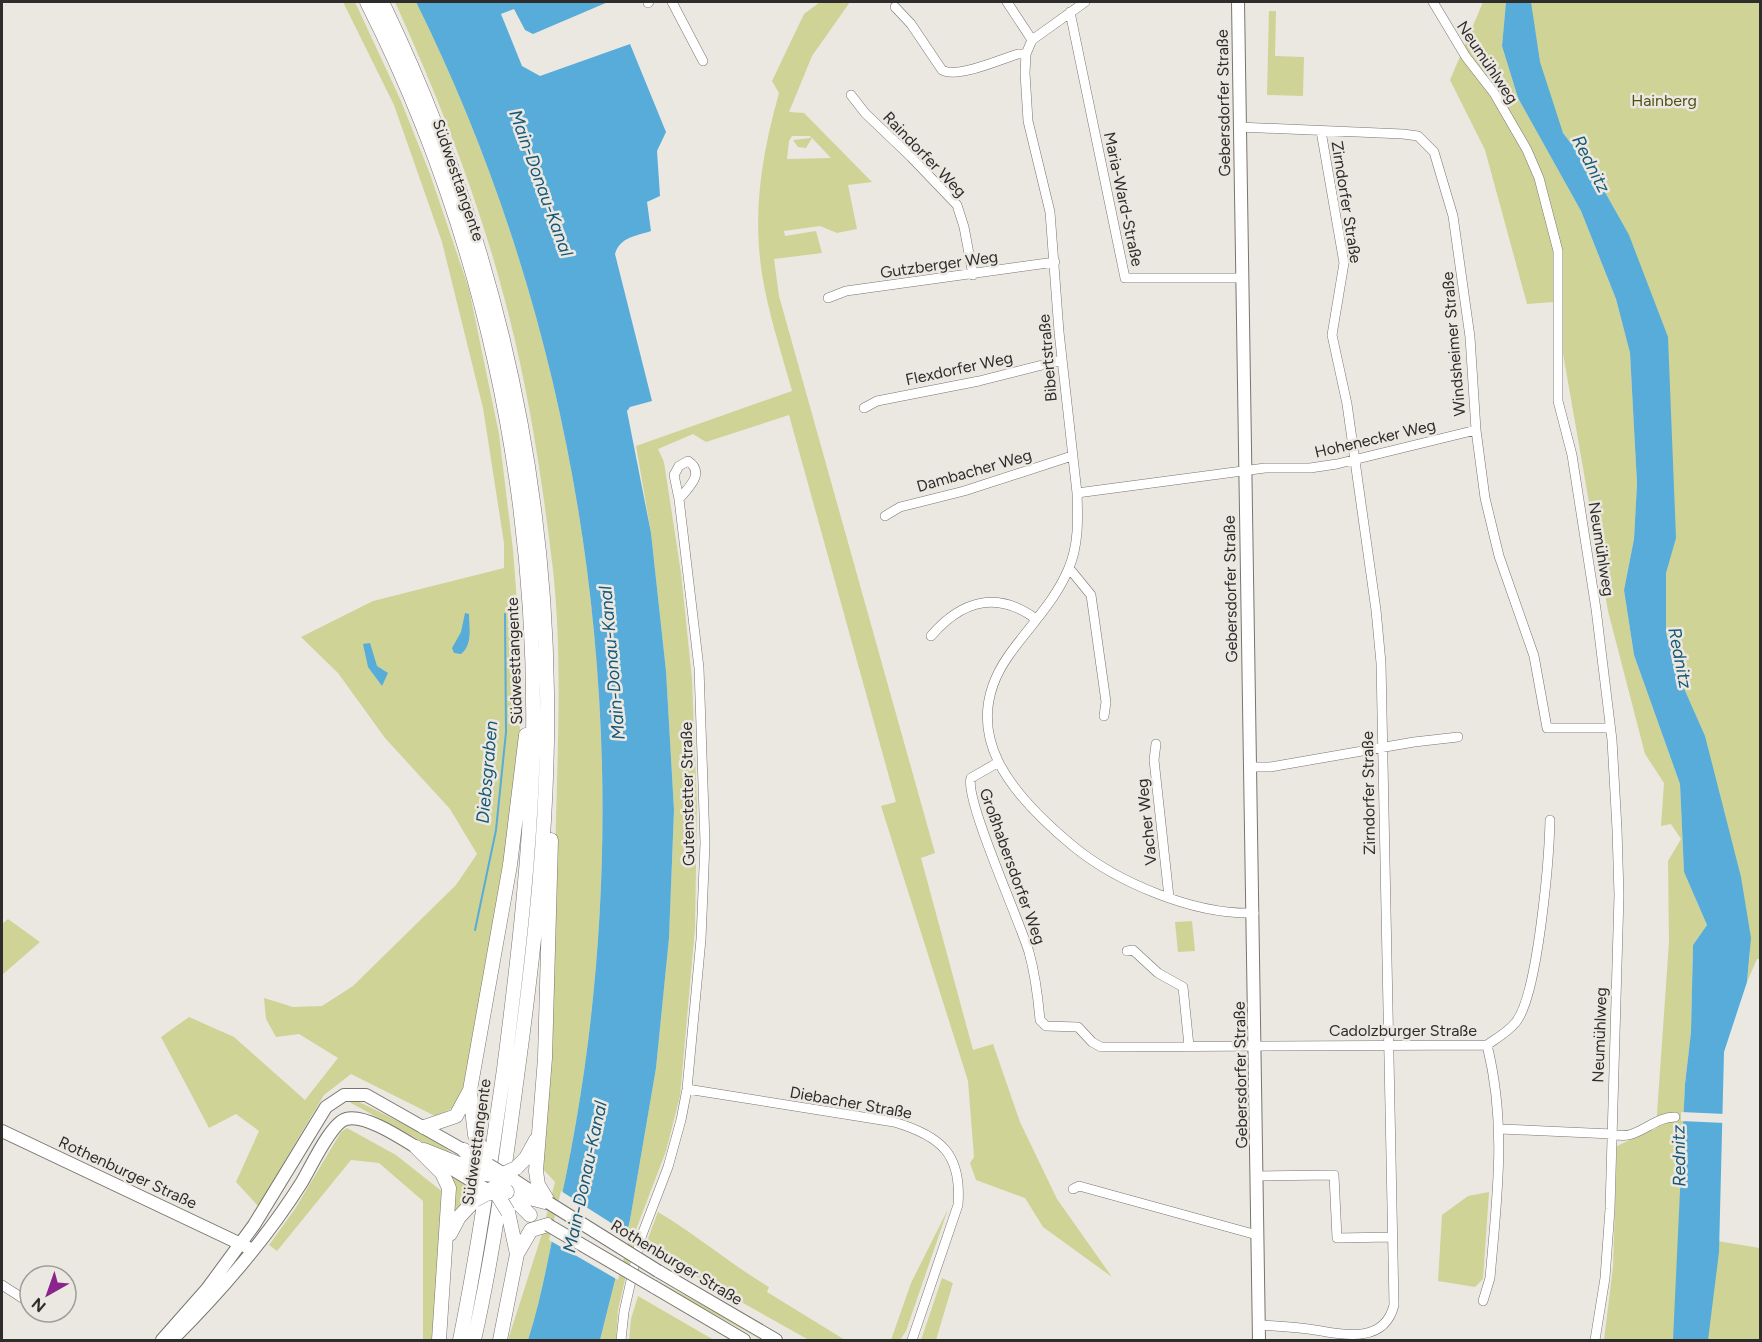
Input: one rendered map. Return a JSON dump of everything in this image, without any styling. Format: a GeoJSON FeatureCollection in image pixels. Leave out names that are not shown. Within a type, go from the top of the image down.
{"type":"FeatureCollection","features":[{"type":"Feature","properties":{"kind":"highway","name":"Südwesttangente"},"geometry":{"type":"LineString","coordinates":[[368,2],[431,144],[471,264],[489,335],[514,462],[531,626],[533,701],[530,821],[515,979],[489,1170],[460,1341]]}},
{"type":"Feature","properties":{"kind":"highway","name":"Südwesttangente"},"geometry":{"type":"LineString","coordinates":[[382,2],[415,71],[454,172],[483,260],[511,373],[527,458],[542,583],[547,693],[544,812],[536,916],[518,1069],[496,1221],[474,1341]]}},
{"type":"Feature","properties":{"kind":"highway"},"geometry":{"type":"LineString","coordinates":[[517,1254],[497,1180],[476,1135],[470,1090],[510,865],[523,750],[533,701]]}},
{"type":"Feature","properties":{"kind":"highway"},"geometry":{"type":"LineString","coordinates":[[544,812],[551,834],[550,882],[545,1058],[536,1179],[549,1203]]}},
{"type":"Feature","properties":{"kind":"highway"},"geometry":{"type":"LineString","coordinates":[[424,1127],[456,1116],[470,1090]]}},
{"type":"Feature","properties":{"kind":"highway"},"geometry":{"type":"LineString","coordinates":[[448,1241],[456,1222],[475,1200],[529,1154],[539,1132]]}},
{"type":"Feature","properties":{"kind":"highway"},"geometry":{"type":"LineString","coordinates":[[416,1148],[549,1203]]}},
{"type":"Feature","properties":{"kind":"highway"},"geometry":{"type":"LineString","coordinates":[[416,1148],[442,1173],[447,1182],[448,1241],[440,1341]]}},
{"type":"Feature","properties":{"kind":"highway"},"geometry":{"type":"LineString","coordinates":[[464,1150],[530,1215]]}},
{"type":"Feature","properties":{"kind":"highway"},"geometry":{"type":"LineString","coordinates":[[500,1341],[517,1254],[527,1233],[534,1227],[546,1225]]}},
{"type":"Feature","properties":{"kind":"main road","name":"Gebersdorfer Straße"},"geometry":{"type":"LineString","coordinates":[[1238,2],[1259,1341]]}},
{"type":"Feature","properties":{"kind":"main road"},"geometry":{"type":"LineString","coordinates":[[162,1341],[241,1244],[281,1184],[322,1114],[334,1100],[349,1094],[363,1094],[464,1150]]}},
{"type":"Feature","properties":{"kind":"main road"},"geometry":{"type":"LineString","coordinates":[[172,1341],[221,1292],[255,1250],[340,1121],[352,1118],[364,1120],[416,1148]]}},
{"type":"Feature","properties":{"kind":"main road","name":"Rothenburger Straße"},"geometry":{"type":"LineString","coordinates":[[2,1131],[255,1250]]}},
{"type":"Feature","properties":{"kind":"main road","name":"Rothenburger Straße"},"geometry":{"type":"LineString","coordinates":[[549,1203],[776,1341]]}},
{"type":"Feature","properties":{"kind":"main road","name":"Rothenburger Straße"},"geometry":{"type":"LineString","coordinates":[[530,1215],[744,1341]]}},
{"type":"Feature","properties":{"kind":"street"},"geometry":{"type":"LineString","coordinates":[[672,2],[703,61]]}},
{"type":"Feature","properties":{"kind":"street"},"geometry":{"type":"LineString","coordinates":[[1007,2],[1032,40],[1085,2]]}},
{"type":"Feature","properties":{"kind":"street","name":"Neumühlweg"},"geometry":{"type":"LineString","coordinates":[[1433,2],[1466,57],[1494,93],[1527,150],[1549,214],[1558,251],[1558,401],[1572,455],[1596,609],[1610,728],[1619,895],[1605,1278],[1594,1341]]}},
{"type":"Feature","properties":{"kind":"street"},"geometry":{"type":"LineString","coordinates":[[894,7],[947,73],[958,73],[1018,54],[1026,54]]}},
{"type":"Feature","properties":{"kind":"street","name":"Maria-Ward-Straße"},"geometry":{"type":"LineString","coordinates":[[1070,12],[1125,278],[1242,278]]}},
{"type":"Feature","properties":{"kind":"street","name":"Bibertstraße"},"geometry":{"type":"LineString","coordinates":[[997,763],[987,723],[990,697],[1007,657],[1056,593],[1069,568],[1077,528],[1077,493],[1062,360],[1050,212],[1028,121],[1026,54],[1032,40]]}},
{"type":"Feature","properties":{"kind":"street","name":"Raindorfer Weg"},"geometry":{"type":"LineString","coordinates":[[851,95],[865,113],[957,205],[964,227],[973,275]]}},
{"type":"Feature","properties":{"kind":"street","name":"Windsheimer Straße"},"geometry":{"type":"LineString","coordinates":[[1239,127],[1418,136],[1434,152],[1453,216],[1461,265],[1470,337],[1476,430],[1490,524],[1534,656],[1547,728],[1610,728]]}},
{"type":"Feature","properties":{"kind":"street","name":"Zirndorfer Straße"},"geometry":{"type":"LineString","coordinates":[[1259,1325],[1313,1329],[1364,1340],[1373,1337],[1391,1319],[1394,1305],[1383,747],[1376,610],[1347,404],[1332,335],[1344,263],[1321,131]]}},
{"type":"Feature","properties":{"kind":"street","name":"Gutzberger Weg"},"geometry":{"type":"LineString","coordinates":[[828,298],[846,291],[973,275],[1055,261]]}},
{"type":"Feature","properties":{"kind":"street","name":"Flexdorfer Weg"},"geometry":{"type":"LineString","coordinates":[[864,408],[877,401],[979,381],[1062,360]]}},
{"type":"Feature","properties":{"kind":"street","name":"Hohenecker Weg"},"geometry":{"type":"LineString","coordinates":[[1244,471],[1264,468],[1310,468],[1354,460],[1476,430]]}},
{"type":"Feature","properties":{"kind":"street","name":"Dambacher Weg"},"geometry":{"type":"LineString","coordinates":[[885,516],[900,507],[964,491],[1072,456]]}},
{"type":"Feature","properties":{"kind":"street"},"geometry":{"type":"LineString","coordinates":[[1077,493],[1244,471]]}},
{"type":"Feature","properties":{"kind":"street","name":"Gutenstetter Straße"},"geometry":{"type":"LineString","coordinates":[[621,1341],[624,1312],[639,1240],[668,1167],[687,1089],[700,939],[705,843],[699,668],[679,499]]}},
{"type":"Feature","properties":{"kind":"street"},"geometry":{"type":"LineString","coordinates":[[1069,568],[1091,595],[1106,702],[1104,716]]}},
{"type":"Feature","properties":{"kind":"street"},"geometry":{"type":"LineString","coordinates":[[931,636],[945,619],[970,607],[989,602],[1013,604],[1036,619]]}},
{"type":"Feature","properties":{"kind":"street"},"geometry":{"type":"LineString","coordinates":[[1250,766],[1270,767],[1326,759],[1383,747],[1458,737]]}},
{"type":"Feature","properties":{"kind":"street","name":"Vacher Weg"},"geometry":{"type":"LineString","coordinates":[[1156,744],[1154,760],[1169,897]]}},
{"type":"Feature","properties":{"kind":"street"},"geometry":{"type":"LineString","coordinates":[[997,763],[1042,819],[1077,849],[1112,872],[1141,887],[1169,897],[1216,909],[1254,913]]}},
{"type":"Feature","properties":{"kind":"street","name":"Großhabersdorfer Weg"},"geometry":{"type":"LineString","coordinates":[[997,763],[971,778],[968,785],[977,817],[1015,910],[1029,954],[1040,1020],[1047,1026],[1078,1027],[1092,1042],[1101,1047],[1256,1046]]}},
{"type":"Feature","properties":{"kind":"street","name":"Cadolzburger Straße"},"geometry":{"type":"LineString","coordinates":[[1256,1046],[1388,1043],[1487,1045],[1516,1022],[1525,1002],[1543,913],[1550,820]]}},
{"type":"Feature","properties":{"kind":"street"},"geometry":{"type":"LineString","coordinates":[[1127,951],[1133,950],[1158,973],[1183,987],[1189,1046]]}},
{"type":"Feature","properties":{"kind":"street"},"geometry":{"type":"LineString","coordinates":[[1483,1300],[1490,1278],[1501,1129],[1496,1081],[1487,1045]]}},
{"type":"Feature","properties":{"kind":"street","name":"Diebacher Straße"},"geometry":{"type":"LineString","coordinates":[[687,1089],[894,1122],[920,1130],[950,1153],[960,1185],[958,1205],[912,1341]]}},
{"type":"Feature","properties":{"kind":"street"},"geometry":{"type":"LineString","coordinates":[[1501,1129],[1612,1134],[1622,1137],[1634,1135],[1658,1120],[1675,1117]]}},
{"type":"Feature","properties":{"kind":"street"},"geometry":{"type":"LineString","coordinates":[[1257,1176],[1334,1175],[1337,1238],[1392,1237]]}},
{"type":"Feature","properties":{"kind":"street"},"geometry":{"type":"LineString","coordinates":[[1073,1189],[1079,1186],[1257,1235]]}},
{"type":"Feature","properties":{"kind":"street"},"geometry":{"type":"LineString","coordinates":[[2,1285],[18,1295]]}},
{"type":"Feature","properties":{"kind":"green space"},"geometry":{"type":"Polygon","coordinates":[[[343,2],[355,2],[401,101],[430,174],[469,289],[499,434],[513,550],[519,628],[520,733],[507,858],[465,1087],[453,1108],[435,1116],[351,1074],[324,1095],[258,1206],[236,1182],[259,1131],[236,1114],[209,1128],[161,1037],[189,1017],[234,1037],[305,1100],[338,1058],[299,1034],[276,1037],[266,1019],[264,998],[293,1007],[322,1006],[353,986],[456,885],[477,854],[450,809],[385,738],[338,673],[301,637],[373,601],[504,568],[504,543],[483,408],[442,242],[394,105],[343,2]]]}},
{"type":"Feature","properties":{"kind":"green space"},"geometry":{"type":"Polygon","coordinates":[[[395,2],[416,2],[479,145],[530,294],[567,447],[591,602],[602,759],[600,916],[584,1072],[555,1226],[528,1340],[508,1340],[541,1237],[555,1182],[542,1168],[555,864],[558,727],[558,633],[553,570],[530,410],[517,347],[498,276],[459,156],[395,2]]]}},
{"type":"Feature","properties":{"kind":"green space"},"geometry":{"type":"Polygon","coordinates":[[[820,2],[850,2],[812,56],[789,112],[804,113],[872,182],[848,185],[857,229],[837,233],[820,226],[784,231],[785,236],[816,231],[822,253],[774,259],[779,296],[935,853],[921,858],[973,1050],[993,1044],[1020,1122],[1057,1199],[1112,1277],[1043,1227],[1025,1198],[976,1180],[970,1163],[974,1157],[968,1081],[881,806],[896,802],[789,415],[706,442],[693,434],[658,449],[664,462],[681,573],[692,679],[697,805],[695,928],[680,1096],[666,1151],[637,1227],[618,1310],[616,1340],[600,1340],[630,1220],[656,1068],[669,938],[674,810],[666,671],[651,533],[636,446],[792,391],[764,283],[759,247],[758,208],[765,150],[779,93],[772,81],[804,14],[820,2]],[[792,136],[789,141],[787,159],[831,158],[812,138],[806,148],[798,147],[793,140],[811,138],[810,136],[792,136]]]}},
{"type":"Feature","properties":{"kind":"green space"},"geometry":{"type":"Polygon","coordinates":[[[1483,2],[1506,2],[1502,46],[1518,98],[1581,211],[1616,299],[1630,353],[1637,484],[1634,539],[1624,590],[1634,655],[1680,784],[1684,872],[1707,925],[1693,945],[1691,1032],[1685,1084],[1679,1224],[1711,1240],[1760,1248],[1760,1340],[1604,1340],[1613,1267],[1617,1146],[1656,1128],[1669,942],[1668,861],[1681,839],[1671,824],[1661,826],[1664,783],[1645,754],[1608,611],[1554,302],[1527,304],[1485,150],[1450,80],[1483,2]]]}},
{"type":"Feature","properties":{"kind":"green space","name":"Hainberg"},"geometry":{"type":"Polygon","coordinates":[[[1531,2],[1760,2],[1760,959],[1757,959],[1747,982],[1750,952],[1666,632],[1666,573],[1673,481],[1619,217],[1596,176],[1563,133],[1534,71],[1531,2]]]}},
{"type":"Feature","properties":{"kind":"green space"},"geometry":{"type":"Polygon","coordinates":[[[1269,11],[1276,11],[1275,56],[1304,57],[1303,96],[1267,95],[1269,11]]]}},
{"type":"Feature","properties":{"kind":"green space"},"geometry":{"type":"Polygon","coordinates":[[[8,919],[40,942],[2,975],[2,924],[8,919]]]}},
{"type":"Feature","properties":{"kind":"green space"},"geometry":{"type":"Polygon","coordinates":[[[1192,921],[1195,951],[1178,952],[1175,922],[1192,921]]]}},
{"type":"Feature","properties":{"kind":"green space"},"geometry":{"type":"Polygon","coordinates":[[[350,1100],[357,1101],[398,1121],[432,1140],[457,1157],[463,1164],[351,1103],[350,1100]]]}},
{"type":"Feature","properties":{"kind":"green space"},"geometry":{"type":"Polygon","coordinates":[[[347,1128],[396,1155],[444,1193],[435,1340],[423,1340],[423,1201],[379,1163],[351,1160],[277,1251],[269,1245],[295,1209],[341,1132],[347,1128]]]}},
{"type":"Feature","properties":{"kind":"green space"},"geometry":{"type":"Polygon","coordinates":[[[448,1172],[479,1190],[453,1214],[448,1172]]]}},
{"type":"Feature","properties":{"kind":"green space"},"geometry":{"type":"Polygon","coordinates":[[[1489,1192],[1483,1279],[1475,1287],[1438,1281],[1442,1215],[1468,1196],[1489,1192]]]}},
{"type":"Feature","properties":{"kind":"green space"},"geometry":{"type":"Polygon","coordinates":[[[948,1209],[906,1331],[900,1340],[891,1340],[911,1283],[948,1209]]]}},
{"type":"Feature","properties":{"kind":"green space"},"geometry":{"type":"Polygon","coordinates":[[[658,1212],[769,1287],[767,1292],[845,1340],[809,1340],[700,1279],[647,1241],[658,1212]]]}},
{"type":"Feature","properties":{"kind":"green space"},"geometry":{"type":"Polygon","coordinates":[[[942,1278],[953,1283],[936,1340],[921,1340],[942,1278]]]}},
{"type":"Feature","properties":{"kind":"green space"},"geometry":{"type":"Polygon","coordinates":[[[656,1280],[768,1340],[762,1340],[655,1282],[656,1280]]]}},
{"type":"Feature","properties":{"kind":"green space"},"geometry":{"type":"Polygon","coordinates":[[[638,1296],[714,1340],[629,1340],[631,1319],[638,1296]]]}},
{"type":"Feature","properties":{"kind":"water","name":"Main-Donau-Kanal"},"geometry":{"type":"Polygon","coordinates":[[[416,2],[608,2],[533,34],[525,30],[514,9],[501,14],[522,66],[540,76],[630,44],[666,132],[657,151],[660,196],[647,202],[651,231],[625,241],[617,248],[615,254],[652,401],[630,407],[627,411],[651,533],[666,671],[674,810],[669,938],[656,1068],[630,1220],[600,1340],[528,1340],[555,1226],[584,1072],[600,916],[602,759],[591,602],[567,447],[530,294],[479,145],[416,2]]]}},
{"type":"Feature","properties":{"kind":"water"},"geometry":{"type":"Polygon","coordinates":[[[1506,2],[1531,2],[1540,62],[1563,133],[1596,176],[1629,235],[1668,337],[1676,538],[1666,573],[1666,632],[1678,675],[1705,736],[1741,877],[1751,938],[1747,982],[1724,1052],[1719,1252],[1708,1340],[1673,1340],[1685,1084],[1691,1032],[1693,945],[1707,925],[1684,872],[1680,784],[1634,655],[1624,590],[1634,539],[1637,484],[1630,353],[1616,299],[1581,211],[1518,98],[1502,46],[1506,2]]]}},
{"type":"Feature","properties":{"kind":"water"},"geometry":{"type":"Polygon","coordinates":[[[465,613],[469,614],[469,641],[461,654],[454,653],[452,648],[461,632],[465,613]]]}},
{"type":"Feature","properties":{"kind":"water"},"geometry":{"type":"Polygon","coordinates":[[[370,643],[377,666],[388,673],[382,686],[368,667],[363,644],[370,643]]]}},
{"type":"Feature","properties":{"kind":"pier"},"geometry":{"type":"Polygon","coordinates":[[[1681,1112],[1725,1114],[1725,1123],[1681,1121],[1681,1112]]]}},
{"type":"Feature","properties":{"kind":"pier"},"geometry":{"type":"Polygon","coordinates":[[[561,1191],[630,1235],[618,1280],[549,1240],[561,1191]]]}},
{"type":"Feature","properties":{"kind":"waterway","name":"Diebsgraben"},"geometry":{"type":"LineString","coordinates":[[475,930],[496,830],[506,732],[505,614]]}},
{"type":"Feature","properties":{"kind":"water label","name":"Rednitz"},"geometry":{"type":"Point","coordinates":[1591,164]}},
{"type":"Feature","properties":{"kind":"water label","name":"Rednitz"},"geometry":{"type":"Point","coordinates":[1680,658]}},
{"type":"Feature","properties":{"kind":"water label","name":"Rednitz"},"geometry":{"type":"Point","coordinates":[1679,1156]}}]}
